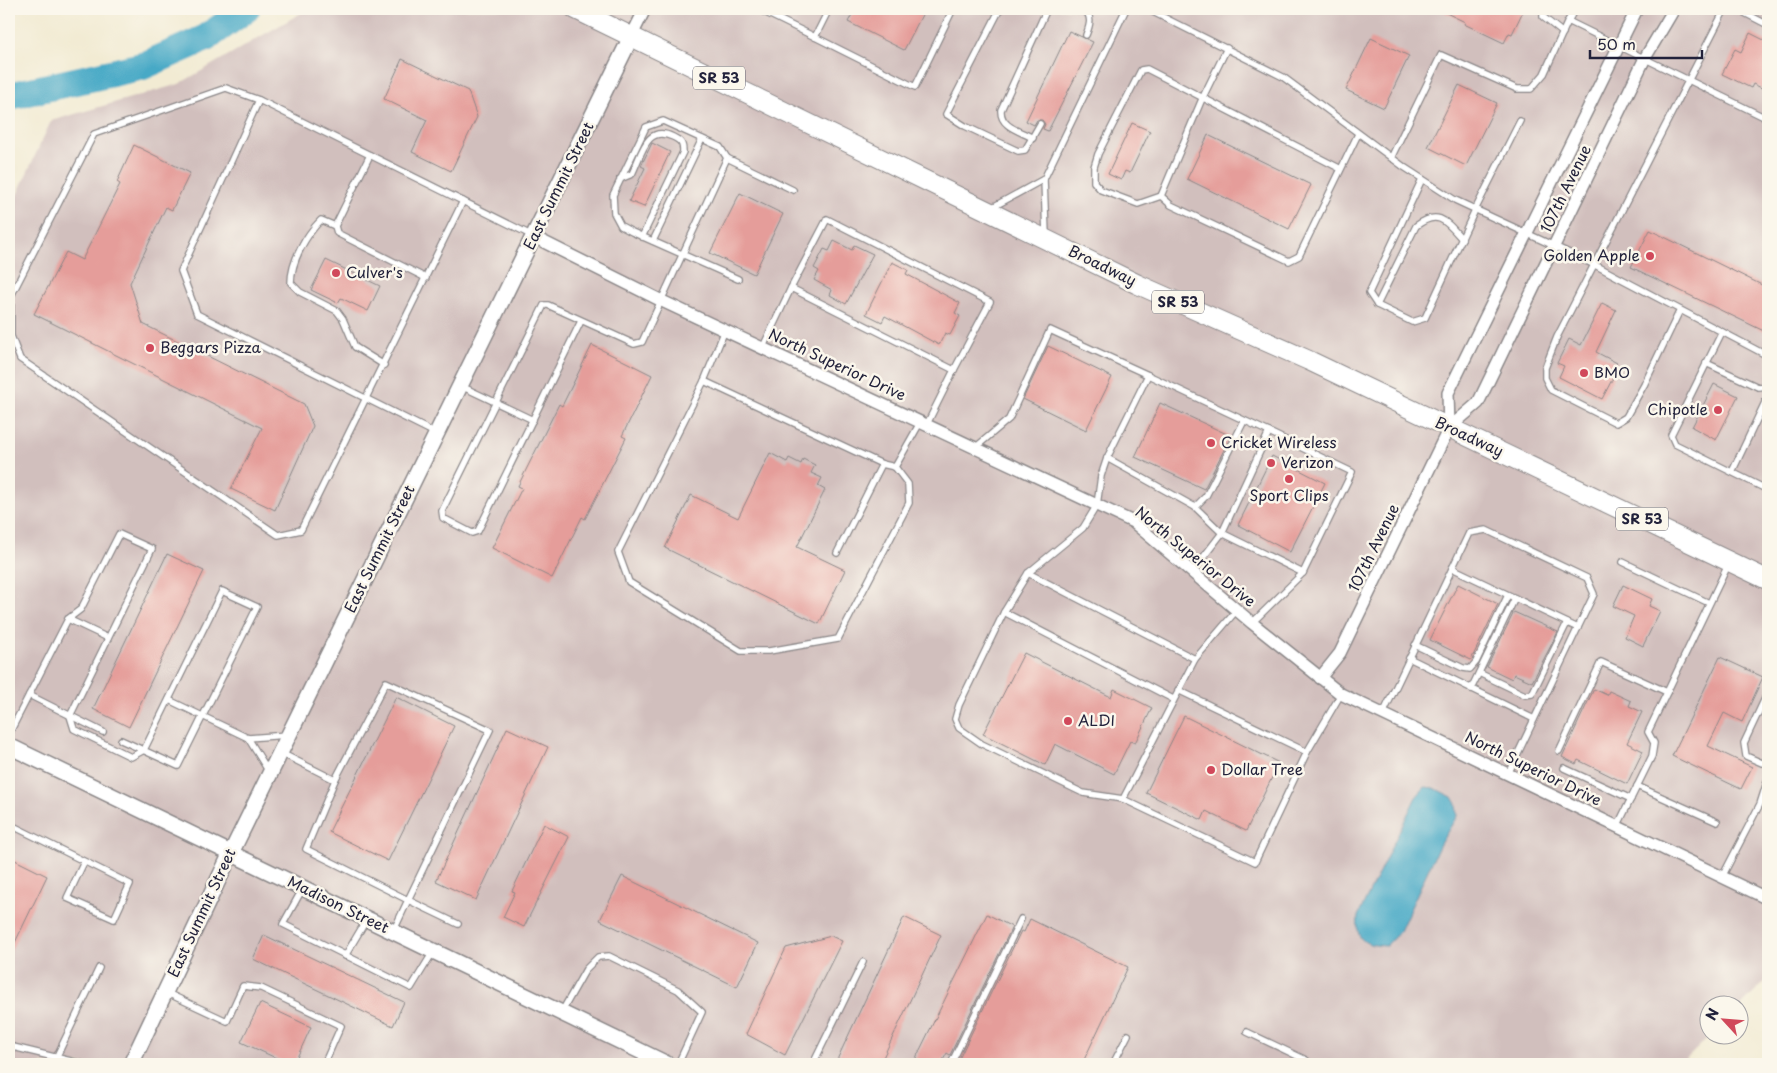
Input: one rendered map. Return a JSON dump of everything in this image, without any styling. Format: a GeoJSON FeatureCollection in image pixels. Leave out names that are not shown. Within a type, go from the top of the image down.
{"type":"FeatureCollection","features":[{"type":"Feature","properties":{"kind":"main road","name":"Broadway"},"geometry":{"type":"LineString","coordinates":[[575,9],[632,35],[1137,284],[1310,361],[1768,580]]}},
{"type":"Feature","properties":{"kind":"street"},"geometry":{"type":"LineString","coordinates":[[632,35],[645,9]]}},
{"type":"Feature","properties":{"kind":"street","name":"107th Avenue"},"geometry":{"type":"LineString","coordinates":[[1449,428],[1448,393],[1637,9]]}},
{"type":"Feature","properties":{"kind":"street","name":"107th Avenue"},"geometry":{"type":"LineString","coordinates":[[1320,678],[1340,653],[1449,428],[1478,403],[1556,246],[1645,58],[1674,9]]}},
{"type":"Feature","properties":{"kind":"street","name":"East Summit Street"},"geometry":{"type":"LineString","coordinates":[[131,1064],[280,752],[632,35]]}},
{"type":"Feature","properties":{"kind":"street","name":"North Superior Drive"},"geometry":{"type":"LineString","coordinates":[[534,236],[662,301],[924,422],[1133,522],[1252,623],[1341,694],[1768,899]]}},
{"type":"Feature","properties":{"kind":"street","name":"Madison Street"},"geometry":{"type":"LineString","coordinates":[[9,746],[667,1064]]}},
{"type":"Feature","properties":{"kind":"lane"},"geometry":{"type":"LineString","coordinates":[[758,9],[915,86],[953,9]]}},
{"type":"Feature","properties":{"kind":"lane"},"geometry":{"type":"LineString","coordinates":[[815,37],[830,9]]}},
{"type":"Feature","properties":{"kind":"lane"},"geometry":{"type":"LineString","coordinates":[[1000,9],[946,114],[965,126],[1018,151],[1025,150],[1040,124]]}},
{"type":"Feature","properties":{"kind":"lane"},"geometry":{"type":"LineString","coordinates":[[1033,138],[1005,124],[1001,117],[1001,110],[1048,9]]}},
{"type":"Feature","properties":{"kind":"lane"},"geometry":{"type":"LineString","coordinates":[[1083,9],[1088,12],[1091,22],[1086,35]]}},
{"type":"Feature","properties":{"kind":"lane"},"geometry":{"type":"LineString","coordinates":[[1047,239],[1044,179],[1126,9]]}},
{"type":"Feature","properties":{"kind":"lane"},"geometry":{"type":"LineString","coordinates":[[1147,9],[1283,77],[1391,158],[1422,179],[1475,210],[1595,265],[1768,356]]}},
{"type":"Feature","properties":{"kind":"lane"},"geometry":{"type":"LineString","coordinates":[[1543,9],[1543,17],[1554,28],[1563,33]]}},
{"type":"Feature","properties":{"kind":"lane"},"geometry":{"type":"LineString","coordinates":[[1391,158],[1441,54],[1517,89],[1531,89],[1544,74],[1574,9]]}},
{"type":"Feature","properties":{"kind":"lane"},"geometry":{"type":"LineString","coordinates":[[1680,310],[1635,401],[1626,417],[1616,424],[1550,390],[1545,378],[1545,368],[1557,337],[1725,9]]}},
{"type":"Feature","properties":{"kind":"lane"},"geometry":{"type":"LineString","coordinates":[[1737,9],[1768,24]]}},
{"type":"Feature","properties":{"kind":"lane"},"geometry":{"type":"LineString","coordinates":[[1568,22],[1768,119]]}},
{"type":"Feature","properties":{"kind":"lane"},"geometry":{"type":"LineString","coordinates":[[1227,48],[1202,99],[1161,196],[1138,204],[1101,190],[1094,182],[1094,167],[1098,154],[1141,70],[1152,71],[1202,99],[1341,169]]}},
{"type":"Feature","properties":{"kind":"lane"},"geometry":{"type":"LineString","coordinates":[[463,201],[368,399],[301,530],[278,536],[20,359],[11,336],[11,296],[94,134],[226,88],[259,100],[534,236]]}},
{"type":"Feature","properties":{"kind":"lane"},"geometry":{"type":"LineString","coordinates":[[259,100],[181,271],[197,314],[437,434]]}},
{"type":"Feature","properties":{"kind":"lane"},"geometry":{"type":"LineString","coordinates":[[738,280],[621,226],[614,214],[613,195],[646,127],[662,121],[720,147],[727,158],[794,190]]}},
{"type":"Feature","properties":{"kind":"lane"},"geometry":{"type":"LineString","coordinates":[[1422,179],[1369,292],[1377,305],[1412,322],[1425,318],[1475,210],[1520,122]]}},
{"type":"Feature","properties":{"kind":"lane"},"geometry":{"type":"LineString","coordinates":[[620,179],[632,174],[650,137],[657,133],[663,132],[680,140],[683,145],[683,152],[642,236]]}},
{"type":"Feature","properties":{"kind":"lane"},"geometry":{"type":"LineString","coordinates":[[1161,196],[1171,205],[1290,261],[1299,256],[1358,134]]}},
{"type":"Feature","properties":{"kind":"lane"},"geometry":{"type":"LineString","coordinates":[[653,241],[702,139]]}},
{"type":"Feature","properties":{"kind":"lane"},"geometry":{"type":"LineString","coordinates":[[370,155],[335,226],[336,233],[426,278]]}},
{"type":"Feature","properties":{"kind":"lane"},"geometry":{"type":"LineString","coordinates":[[581,321],[478,531],[472,533],[443,518],[442,511],[544,305],[548,305],[634,344],[642,342],[727,158]]}},
{"type":"Feature","properties":{"kind":"lane"},"geometry":{"type":"LineString","coordinates":[[987,210],[1044,179]]}},
{"type":"Feature","properties":{"kind":"lane"},"geometry":{"type":"LineString","coordinates":[[1377,305],[1416,226],[1428,217],[1436,216],[1447,223],[1462,239]]}},
{"type":"Feature","properties":{"kind":"lane"},"geometry":{"type":"LineString","coordinates":[[763,347],[826,219],[990,302],[924,422],[895,466]]}},
{"type":"Feature","properties":{"kind":"lane"},"geometry":{"type":"LineString","coordinates":[[335,226],[321,220],[310,231],[291,272],[291,283],[300,292],[337,311],[343,319],[355,347],[384,365]]}},
{"type":"Feature","properties":{"kind":"lane"},"geometry":{"type":"LineString","coordinates":[[791,288],[954,370]]}},
{"type":"Feature","properties":{"kind":"lane"},"geometry":{"type":"LineString","coordinates":[[704,381],[882,464],[895,466],[908,484],[909,503],[838,639],[770,651],[741,651],[629,582],[618,552],[704,381],[725,330]]}},
{"type":"Feature","properties":{"kind":"lane"},"geometry":{"type":"LineString","coordinates":[[976,447],[1009,419],[1050,330],[1352,472],[1303,573],[1252,623]]}},
{"type":"Feature","properties":{"kind":"lane"},"geometry":{"type":"LineString","coordinates":[[1722,332],[1671,435],[1675,444],[1768,490]]}},
{"type":"Feature","properties":{"kind":"lane"},"geometry":{"type":"LineString","coordinates":[[1706,363],[1758,387],[1768,386]]}},
{"type":"Feature","properties":{"kind":"lane"},"geometry":{"type":"LineString","coordinates":[[1148,375],[1107,458],[1100,476],[1097,505],[1083,528],[1028,573],[1004,612],[959,705],[955,719],[959,728],[982,744],[1083,793],[1123,799],[1255,862],[1307,752],[1341,694]]}},
{"type":"Feature","properties":{"kind":"lane"},"geometry":{"type":"LineString","coordinates":[[461,386],[532,420]]}},
{"type":"Feature","properties":{"kind":"lane"},"geometry":{"type":"LineString","coordinates":[[1732,472],[1768,396]]}},
{"type":"Feature","properties":{"kind":"lane"},"geometry":{"type":"LineString","coordinates":[[1195,507],[1206,496],[1244,421]]}},
{"type":"Feature","properties":{"kind":"lane"},"geometry":{"type":"LineString","coordinates":[[1192,572],[1222,533],[1269,432]]}},
{"type":"Feature","properties":{"kind":"lane"},"geometry":{"type":"LineString","coordinates":[[1107,458],[1195,507],[1222,533],[1303,573]]}},
{"type":"Feature","properties":{"kind":"lane"},"geometry":{"type":"LineString","coordinates":[[837,553],[882,464]]}},
{"type":"Feature","properties":{"kind":"lane"},"geometry":{"type":"LineString","coordinates":[[1383,714],[1469,533],[1486,530],[1587,578],[1594,594],[1508,774]]}},
{"type":"Feature","properties":{"kind":"lane"},"geometry":{"type":"LineString","coordinates":[[9,734],[68,619],[81,609],[120,534],[152,549],[70,716],[74,730],[132,757],[144,750],[222,590],[257,607],[178,766],[144,750],[121,740]]}},
{"type":"Feature","properties":{"kind":"lane"},"geometry":{"type":"LineString","coordinates":[[1617,827],[1652,756],[1654,742],[1648,732],[1730,561]]}},
{"type":"Feature","properties":{"kind":"lane"},"geometry":{"type":"LineString","coordinates":[[1623,562],[1709,603]]}},
{"type":"Feature","properties":{"kind":"lane"},"geometry":{"type":"LineString","coordinates":[[1452,568],[1578,628]]}},
{"type":"Feature","properties":{"kind":"lane"},"geometry":{"type":"LineString","coordinates":[[1028,573],[1195,660]]}},
{"type":"Feature","properties":{"kind":"lane"},"geometry":{"type":"LineString","coordinates":[[1415,645],[1463,668],[1470,669],[1476,662],[1508,595]]}},
{"type":"Feature","properties":{"kind":"lane"},"geometry":{"type":"LineString","coordinates":[[1471,689],[1516,598]]}},
{"type":"Feature","properties":{"kind":"lane"},"geometry":{"type":"LineString","coordinates":[[1123,799],[1195,660],[1237,610]]}},
{"type":"Feature","properties":{"kind":"lane"},"geometry":{"type":"LineString","coordinates":[[1004,612],[1173,700]]}},
{"type":"Feature","properties":{"kind":"lane"},"geometry":{"type":"LineString","coordinates":[[68,619],[108,638]]}},
{"type":"Feature","properties":{"kind":"lane"},"geometry":{"type":"LineString","coordinates":[[1479,673],[1525,695],[1532,694],[1567,623]]}},
{"type":"Feature","properties":{"kind":"lane"},"geometry":{"type":"LineString","coordinates":[[1409,658],[1534,719]]}},
{"type":"Feature","properties":{"kind":"lane"},"geometry":{"type":"LineString","coordinates":[[1559,751],[1601,662],[1667,692]]}},
{"type":"Feature","properties":{"kind":"lane"},"geometry":{"type":"LineString","coordinates":[[393,932],[408,900],[490,730],[386,682],[335,780],[306,849],[408,900],[458,924]]}},
{"type":"Feature","properties":{"kind":"lane"},"geometry":{"type":"LineString","coordinates":[[1178,690],[1307,752]]}},
{"type":"Feature","properties":{"kind":"lane"},"geometry":{"type":"LineString","coordinates":[[1768,692],[1744,743],[1746,756],[1762,763],[1768,761]]}},
{"type":"Feature","properties":{"kind":"lane"},"geometry":{"type":"LineString","coordinates":[[29,695],[103,732]]}},
{"type":"Feature","properties":{"kind":"lane"},"geometry":{"type":"LineString","coordinates":[[169,700],[248,738],[289,735]]}},
{"type":"Feature","properties":{"kind":"lane"},"geometry":{"type":"LineString","coordinates":[[248,738],[270,774]]}},
{"type":"Feature","properties":{"kind":"lane"},"geometry":{"type":"LineString","coordinates":[[280,752],[335,780]]}},
{"type":"Feature","properties":{"kind":"lane"},"geometry":{"type":"LineString","coordinates":[[1564,768],[1631,799]]}},
{"type":"Feature","properties":{"kind":"lane"},"geometry":{"type":"LineString","coordinates":[[1722,877],[1760,804],[1768,779]]}},
{"type":"Feature","properties":{"kind":"lane"},"geometry":{"type":"LineString","coordinates":[[1637,786],[1717,822]]}},
{"type":"Feature","properties":{"kind":"lane"},"geometry":{"type":"LineString","coordinates":[[9,824],[130,884],[114,919],[67,898],[84,862]]}},
{"type":"Feature","properties":{"kind":"lane"},"geometry":{"type":"LineString","coordinates":[[303,888],[283,924],[345,956],[411,988],[434,952]]}},
{"type":"Feature","properties":{"kind":"lane"},"geometry":{"type":"LineString","coordinates":[[345,956],[367,919]]}},
{"type":"Feature","properties":{"kind":"lane"},"geometry":{"type":"LineString","coordinates":[[951,1064],[1021,919]]}},
{"type":"Feature","properties":{"kind":"lane"},"geometry":{"type":"LineString","coordinates":[[561,1013],[586,968],[598,957],[608,956],[678,990],[702,1012],[678,1064]]}},
{"type":"Feature","properties":{"kind":"lane"},"geometry":{"type":"LineString","coordinates":[[813,1064],[863,962]]}},
{"type":"Feature","properties":{"kind":"lane"},"geometry":{"type":"LineString","coordinates":[[56,1058],[99,968]]}},
{"type":"Feature","properties":{"kind":"lane"},"geometry":{"type":"LineString","coordinates":[[165,992],[226,1021],[242,986],[261,988],[341,1026],[325,1062]]}},
{"type":"Feature","properties":{"kind":"lane"},"geometry":{"type":"LineString","coordinates":[[1247,1032],[1306,1060],[1309,1064]]}},
{"type":"Feature","properties":{"kind":"lane"},"geometry":{"type":"LineString","coordinates":[[1113,1064],[1128,1035]]}},
{"type":"Feature","properties":{"kind":"lane"},"geometry":{"type":"LineString","coordinates":[[9,1046],[83,1064]]}},
{"type":"Feature","properties":{"kind":"shaded area"},"geometry":{"type":"Polygon","coordinates":[[[308,9],[1768,9],[1768,979],[1750,997],[1700,996],[1700,1046],[1681,1064],[9,1064],[9,212],[51,121],[179,84],[308,9]]]}},
{"type":"Feature","properties":{"kind":"water"},"geometry":{"type":"Polygon","coordinates":[[[1425,787],[1434,788],[1452,797],[1456,804],[1457,816],[1440,844],[1400,931],[1386,946],[1371,944],[1359,935],[1358,916],[1416,797],[1425,787]]]}},
{"type":"Feature","properties":{"kind":"building"},"geometry":{"type":"Polygon","coordinates":[[[855,9],[925,9],[904,50],[848,22],[855,9]]]}},
{"type":"Feature","properties":{"kind":"building"},"geometry":{"type":"Polygon","coordinates":[[[1438,9],[1524,9],[1512,34],[1509,33],[1504,43],[1438,9]]]}},
{"type":"Feature","properties":{"kind":"building"},"geometry":{"type":"Polygon","coordinates":[[[1069,31],[1093,42],[1048,131],[1043,129],[1045,124],[1042,120],[1037,120],[1034,125],[1026,121],[1069,31]]]}},
{"type":"Feature","properties":{"kind":"building"},"geometry":{"type":"Polygon","coordinates":[[[1750,33],[1768,42],[1768,91],[1753,84],[1751,88],[1722,74],[1735,49],[1741,52],[1750,33]]]}},
{"type":"Feature","properties":{"kind":"building"},"geometry":{"type":"Polygon","coordinates":[[[1371,38],[1409,56],[1384,108],[1346,90],[1371,38]]]}},
{"type":"Feature","properties":{"kind":"building"},"geometry":{"type":"Polygon","coordinates":[[[402,59],[468,91],[477,117],[451,171],[412,152],[427,120],[384,99],[402,59]]]}},
{"type":"Feature","properties":{"kind":"building"},"geometry":{"type":"Polygon","coordinates":[[[1459,85],[1497,103],[1466,166],[1428,147],[1459,85]]]}},
{"type":"Feature","properties":{"kind":"building"},"geometry":{"type":"Polygon","coordinates":[[[1132,123],[1150,131],[1130,173],[1125,171],[1121,180],[1108,174],[1132,123]]]}},
{"type":"Feature","properties":{"kind":"building"},"geometry":{"type":"Polygon","coordinates":[[[1208,135],[1311,185],[1289,229],[1187,179],[1208,135]]]}},
{"type":"Feature","properties":{"kind":"building"},"geometry":{"type":"Polygon","coordinates":[[[652,143],[670,152],[644,207],[629,201],[645,168],[641,166],[652,143]]]}},
{"type":"Feature","properties":{"kind":"building"},"geometry":{"type":"Polygon","coordinates":[[[134,145],[190,173],[172,210],[166,207],[130,283],[143,324],[304,404],[313,426],[275,510],[231,489],[262,428],[34,314],[66,252],[82,260],[120,184],[117,182],[134,145]]]}},
{"type":"Feature","properties":{"kind":"building"},"geometry":{"type":"Polygon","coordinates":[[[740,193],[783,214],[754,274],[710,253],[740,193]]]}},
{"type":"Feature","properties":{"kind":"building"},"geometry":{"type":"Polygon","coordinates":[[[1650,230],[1768,288],[1768,333],[1631,267],[1650,230]]]}},
{"type":"Feature","properties":{"kind":"building"},"geometry":{"type":"Polygon","coordinates":[[[834,241],[852,250],[854,245],[873,254],[846,304],[830,295],[832,290],[814,280],[819,271],[814,268],[824,249],[829,251],[834,241]]]}},
{"type":"Feature","properties":{"kind":"building","name":"Culver's"},"geometry":{"type":"Polygon","coordinates":[[[326,260],[380,286],[368,311],[341,298],[338,303],[311,290],[326,260]]]}},
{"type":"Feature","properties":{"kind":"building"},"geometry":{"type":"Polygon","coordinates":[[[892,262],[908,270],[906,274],[960,303],[955,313],[960,316],[950,335],[945,333],[939,345],[885,316],[882,322],[866,314],[892,262]]]}},
{"type":"Feature","properties":{"kind":"building"},"geometry":{"type":"Polygon","coordinates":[[[1602,303],[1616,310],[1596,352],[1617,363],[1614,370],[1616,372],[1602,399],[1559,377],[1564,366],[1557,363],[1569,339],[1581,345],[1602,303]]]}},
{"type":"Feature","properties":{"kind":"building"},"geometry":{"type":"Polygon","coordinates":[[[592,345],[652,375],[622,436],[626,438],[585,519],[582,517],[552,578],[492,548],[522,488],[518,486],[559,404],[562,406],[592,345]]]}},
{"type":"Feature","properties":{"kind":"building"},"geometry":{"type":"Polygon","coordinates":[[[1048,346],[1112,377],[1086,430],[1023,399],[1048,346]]]}},
{"type":"Feature","properties":{"kind":"building"},"geometry":{"type":"Polygon","coordinates":[[[1714,384],[1738,396],[1716,440],[1692,427],[1714,384]]]}},
{"type":"Feature","properties":{"kind":"building"},"geometry":{"type":"Polygon","coordinates":[[[1160,403],[1231,436],[1204,489],[1135,457],[1160,403]]]}},
{"type":"Feature","properties":{"kind":"building"},"geometry":{"type":"Polygon","coordinates":[[[770,453],[787,462],[789,458],[801,464],[803,459],[815,465],[811,473],[822,478],[818,486],[825,490],[797,547],[845,570],[819,624],[665,548],[691,495],[738,518],[770,453]]]}},
{"type":"Feature","properties":{"kind":"building"},"geometry":{"type":"Polygon","coordinates":[[[1272,456],[1325,483],[1290,552],[1238,525],[1272,456]]]}},
{"type":"Feature","properties":{"kind":"building"},"geometry":{"type":"Polygon","coordinates":[[[167,554],[204,571],[129,727],[93,709],[167,554]]]}},
{"type":"Feature","properties":{"kind":"building"},"geometry":{"type":"Polygon","coordinates":[[[1458,584],[1498,604],[1471,660],[1430,640],[1458,584]]]}},
{"type":"Feature","properties":{"kind":"building"},"geometry":{"type":"Polygon","coordinates":[[[1623,585],[1652,599],[1649,606],[1660,611],[1643,646],[1625,637],[1634,616],[1613,606],[1623,585]]]}},
{"type":"Feature","properties":{"kind":"building"},"geometry":{"type":"Polygon","coordinates":[[[1514,612],[1558,632],[1532,682],[1514,674],[1512,679],[1487,667],[1514,612]]]}},
{"type":"Feature","properties":{"kind":"building","name":"ALDI"},"geometry":{"type":"Polygon","coordinates":[[[1024,653],[1111,697],[1114,689],[1152,708],[1135,743],[1130,741],[1114,774],[1055,744],[1045,765],[983,734],[1024,653]]]}},
{"type":"Feature","properties":{"kind":"building"},"geometry":{"type":"Polygon","coordinates":[[[1720,657],[1763,677],[1742,722],[1724,713],[1708,746],[1752,767],[1741,789],[1672,756],[1720,657]]]}},
{"type":"Feature","properties":{"kind":"building"},"geometry":{"type":"Polygon","coordinates":[[[1594,689],[1607,695],[1609,691],[1631,701],[1629,706],[1642,712],[1627,743],[1643,751],[1627,784],[1578,760],[1576,764],[1562,757],[1594,689]]]}},
{"type":"Feature","properties":{"kind":"building"},"geometry":{"type":"Polygon","coordinates":[[[396,697],[454,726],[388,861],[329,832],[396,697]]]}},
{"type":"Feature","properties":{"kind":"building"},"geometry":{"type":"Polygon","coordinates":[[[1184,716],[1279,763],[1246,831],[1206,811],[1202,820],[1146,793],[1184,716]]]}},
{"type":"Feature","properties":{"kind":"building"},"geometry":{"type":"Polygon","coordinates":[[[507,728],[548,747],[476,900],[436,881],[507,728]]]}},
{"type":"Feature","properties":{"kind":"building"},"geometry":{"type":"Polygon","coordinates":[[[544,824],[569,837],[524,927],[503,917],[515,892],[512,891],[544,824]]]}},
{"type":"Feature","properties":{"kind":"building"},"geometry":{"type":"Polygon","coordinates":[[[9,857],[47,876],[9,955],[9,857]]]}},
{"type":"Feature","properties":{"kind":"building"},"geometry":{"type":"Polygon","coordinates":[[[622,876],[758,943],[737,987],[600,920],[622,876]]]}},
{"type":"Feature","properties":{"kind":"building"},"geometry":{"type":"Polygon","coordinates":[[[987,914],[1012,927],[950,1055],[947,1053],[941,1064],[913,1064],[987,914]]]}},
{"type":"Feature","properties":{"kind":"building"},"geometry":{"type":"Polygon","coordinates":[[[904,917],[941,935],[880,1064],[835,1064],[904,917]]]}},
{"type":"Feature","properties":{"kind":"building"},"geometry":{"type":"Polygon","coordinates":[[[1030,919],[1128,967],[1082,1064],[969,1064],[959,1059],[1021,931],[1024,932],[1030,919]]]}},
{"type":"Feature","properties":{"kind":"building"},"geometry":{"type":"Polygon","coordinates":[[[264,935],[404,1002],[393,1026],[253,959],[264,935]]]}},
{"type":"Feature","properties":{"kind":"building"},"geometry":{"type":"Polygon","coordinates":[[[831,936],[842,941],[785,1055],[746,1034],[786,948],[831,936]]]}},
{"type":"Feature","properties":{"kind":"building"},"geometry":{"type":"Polygon","coordinates":[[[260,1003],[311,1027],[294,1064],[289,1064],[241,1042],[260,1003]]]}},
{"type":"Feature","properties":{"kind":"waterway"},"geometry":{"type":"LineString","coordinates":[[9,96],[143,66],[206,38],[246,9]]}},
{"type":"Feature","properties":{"kind":"place","name":"Golden Apple"},"geometry":{"type":"Point","coordinates":[1650,256]}},
{"type":"Feature","properties":{"kind":"place","name":"Culver's"},"geometry":{"type":"Point","coordinates":[336,273]}},
{"type":"Feature","properties":{"kind":"place","name":"Beggars Pizza"},"geometry":{"type":"Point","coordinates":[150,348]}},
{"type":"Feature","properties":{"kind":"place","name":"BMO"},"geometry":{"type":"Point","coordinates":[1584,373]}},
{"type":"Feature","properties":{"kind":"place","name":"Chipotle"},"geometry":{"type":"Point","coordinates":[1718,410]}},
{"type":"Feature","properties":{"kind":"place","name":"Cricket Wireless"},"geometry":{"type":"Point","coordinates":[1211,443]}},
{"type":"Feature","properties":{"kind":"place","name":"Verizon"},"geometry":{"type":"Point","coordinates":[1271,463]}},
{"type":"Feature","properties":{"kind":"place","name":"Sport Clips"},"geometry":{"type":"Point","coordinates":[1289,479]}},
{"type":"Feature","properties":{"kind":"place","name":"ALDI"},"geometry":{"type":"Point","coordinates":[1068,721]}},
{"type":"Feature","properties":{"kind":"place","name":"Dollar Tree"},"geometry":{"type":"Point","coordinates":[1211,770]}}]}
